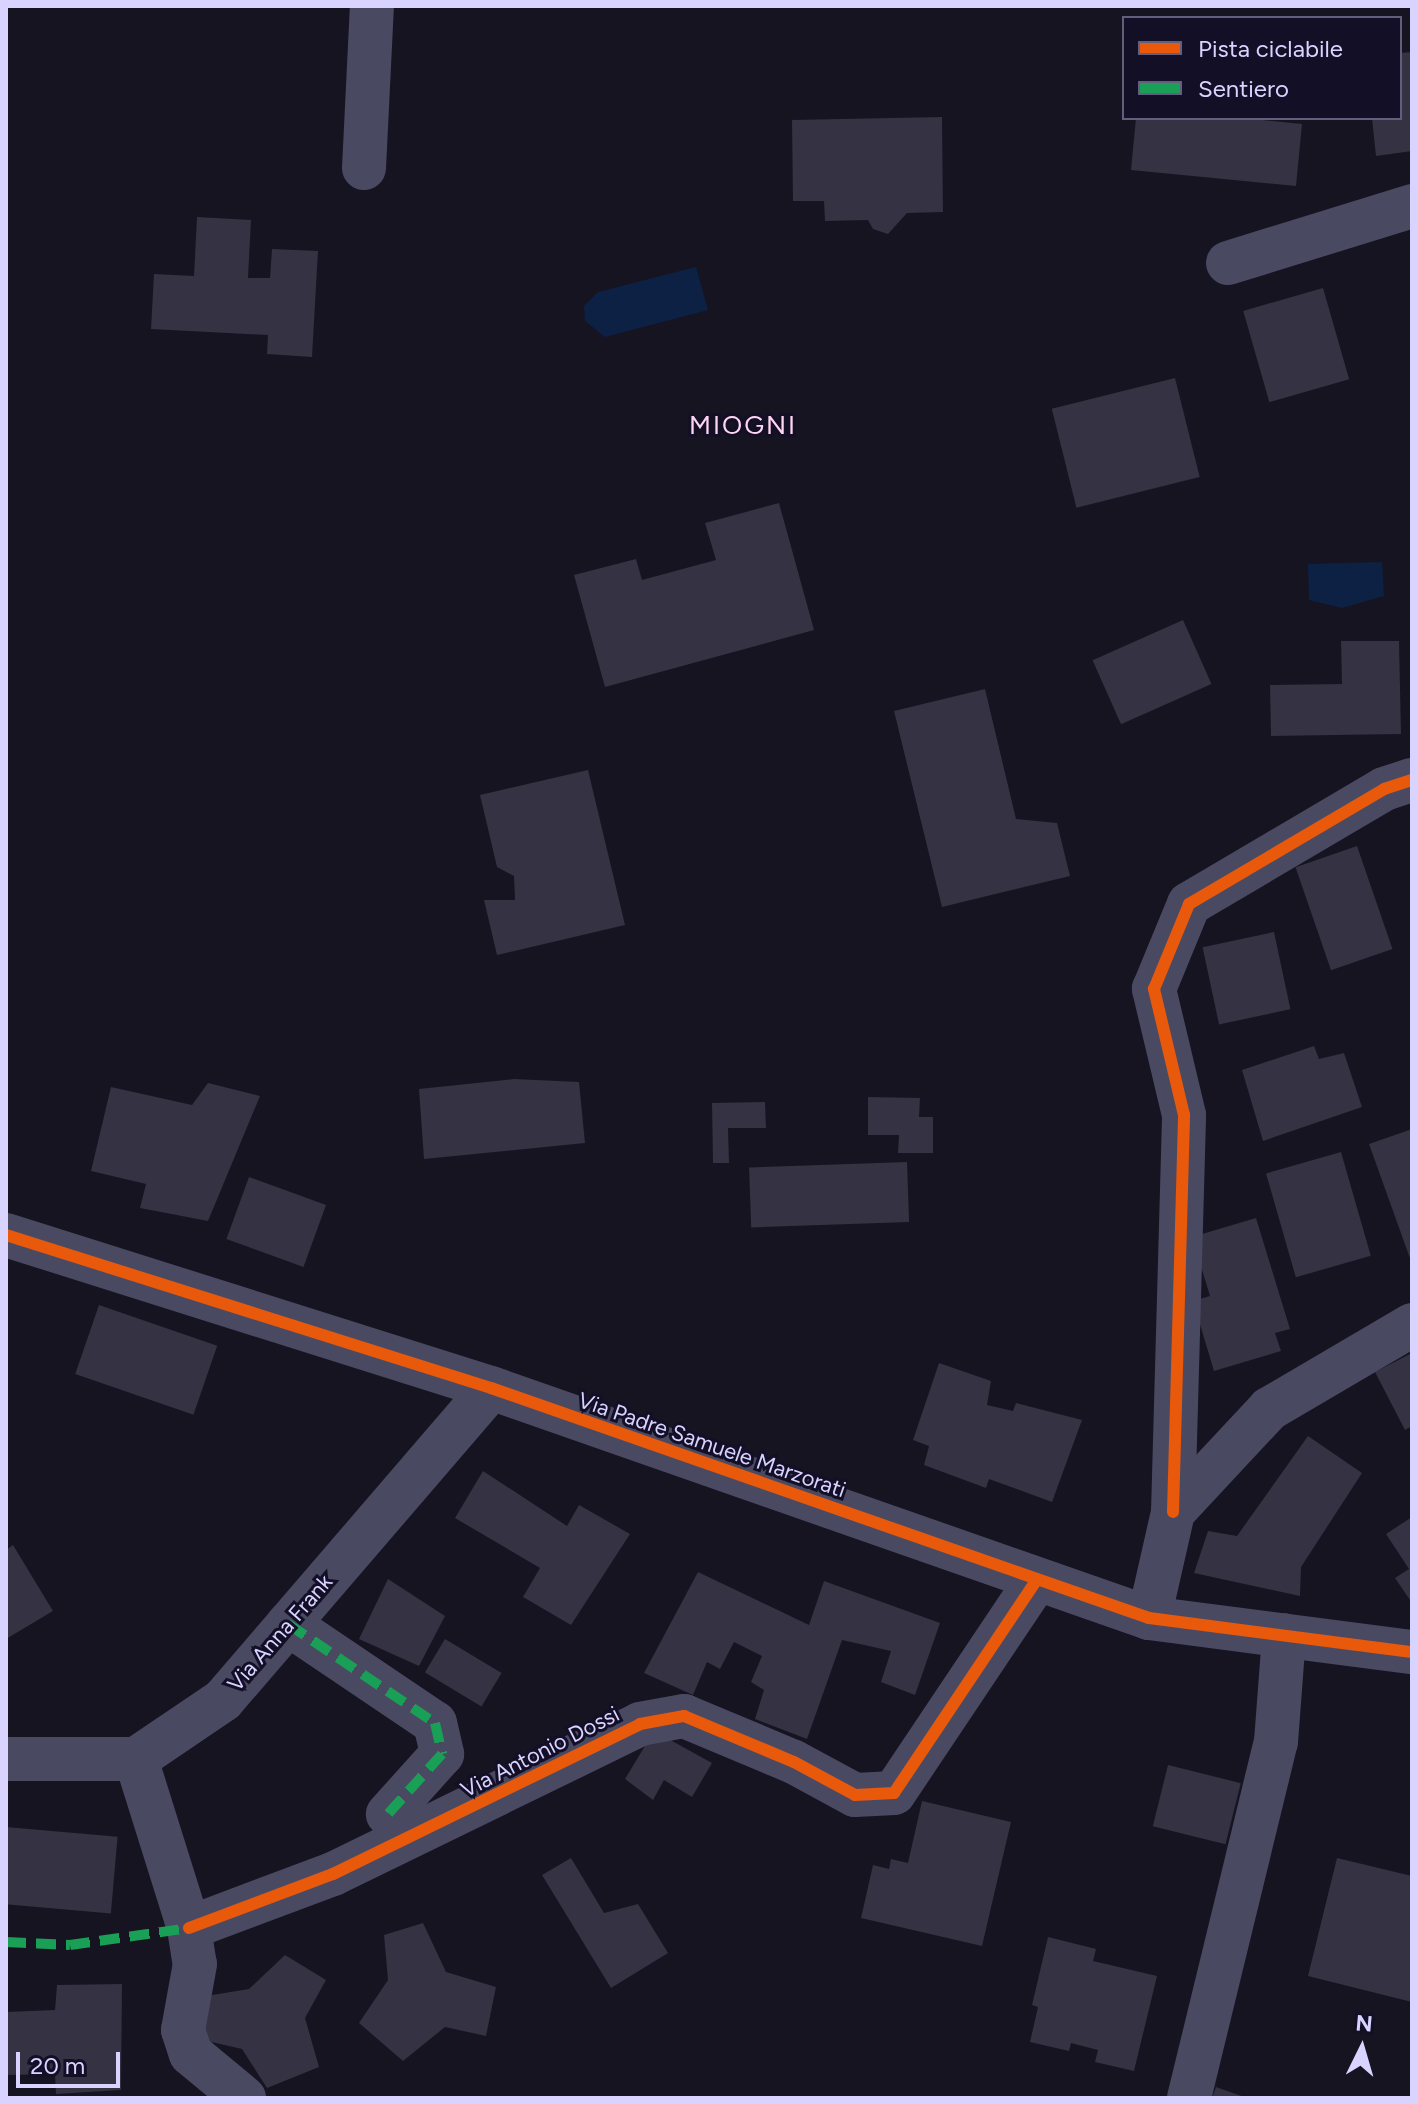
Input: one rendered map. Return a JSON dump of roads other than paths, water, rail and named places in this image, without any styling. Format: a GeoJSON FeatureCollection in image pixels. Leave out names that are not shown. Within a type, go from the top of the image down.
{"type":"FeatureCollection","features":[{"type":"Feature","properties":{"kind":"street"},"geometry":{"type":"LineString","coordinates":[[364,168],[372,6]]}},
{"type":"Feature","properties":{"kind":"street"},"geometry":{"type":"LineString","coordinates":[[1228,263],[1412,206]]}},
{"type":"Feature","properties":{"kind":"street"},"geometry":{"type":"LineString","coordinates":[[1149,1618],[1173,1512],[1184,1115],[1154,989],[1189,904],[1384,789],[1412,780]]}},
{"type":"Feature","properties":{"kind":"street","name":"Via Padre Samuele Marzorati"},"geometry":{"type":"LineString","coordinates":[[6,1235],[491,1388],[1149,1618],[1412,1652]]}},
{"type":"Feature","properties":{"kind":"street"},"geometry":{"type":"LineString","coordinates":[[1173,1512],[1269,1409],[1412,1325]]}},
{"type":"Feature","properties":{"kind":"street","name":"Via Anna Frank"},"geometry":{"type":"LineString","coordinates":[[136,1759],[223,1700],[491,1388]]}},
{"type":"Feature","properties":{"kind":"street","name":"Via Antonio Dossi"},"geometry":{"type":"LineString","coordinates":[[189,1928],[333,1874],[640,1724],[684,1716],[794,1762],[855,1795],[894,1793],[1037,1579]]}},
{"type":"Feature","properties":{"kind":"street"},"geometry":{"type":"LineString","coordinates":[[288,1624],[435,1723],[442,1754],[388,1814]]}},
{"type":"Feature","properties":{"kind":"street"},"geometry":{"type":"LineString","coordinates":[[1189,2098],[1276,1742],[1284,1635]]}},
{"type":"Feature","properties":{"kind":"street"},"geometry":{"type":"LineString","coordinates":[[6,1759],[136,1759],[189,1928],[195,1964],[183,2030],[191,2054],[244,2098]]}},
{"type":"Feature","properties":{"kind":"water"},"geometry":{"type":"Polygon","coordinates":[[[696,267],[708,310],[605,337],[585,321],[584,306],[598,292],[696,267]]]}},
{"type":"Feature","properties":{"kind":"water"},"geometry":{"type":"Polygon","coordinates":[[[1382,562],[1384,596],[1342,608],[1309,600],[1308,564],[1382,562]]]}},
{"type":"Feature","properties":{"kind":"district","name":"MIOGNI"},"geometry":{"type":"Point","coordinates":[743,426]}}]}
